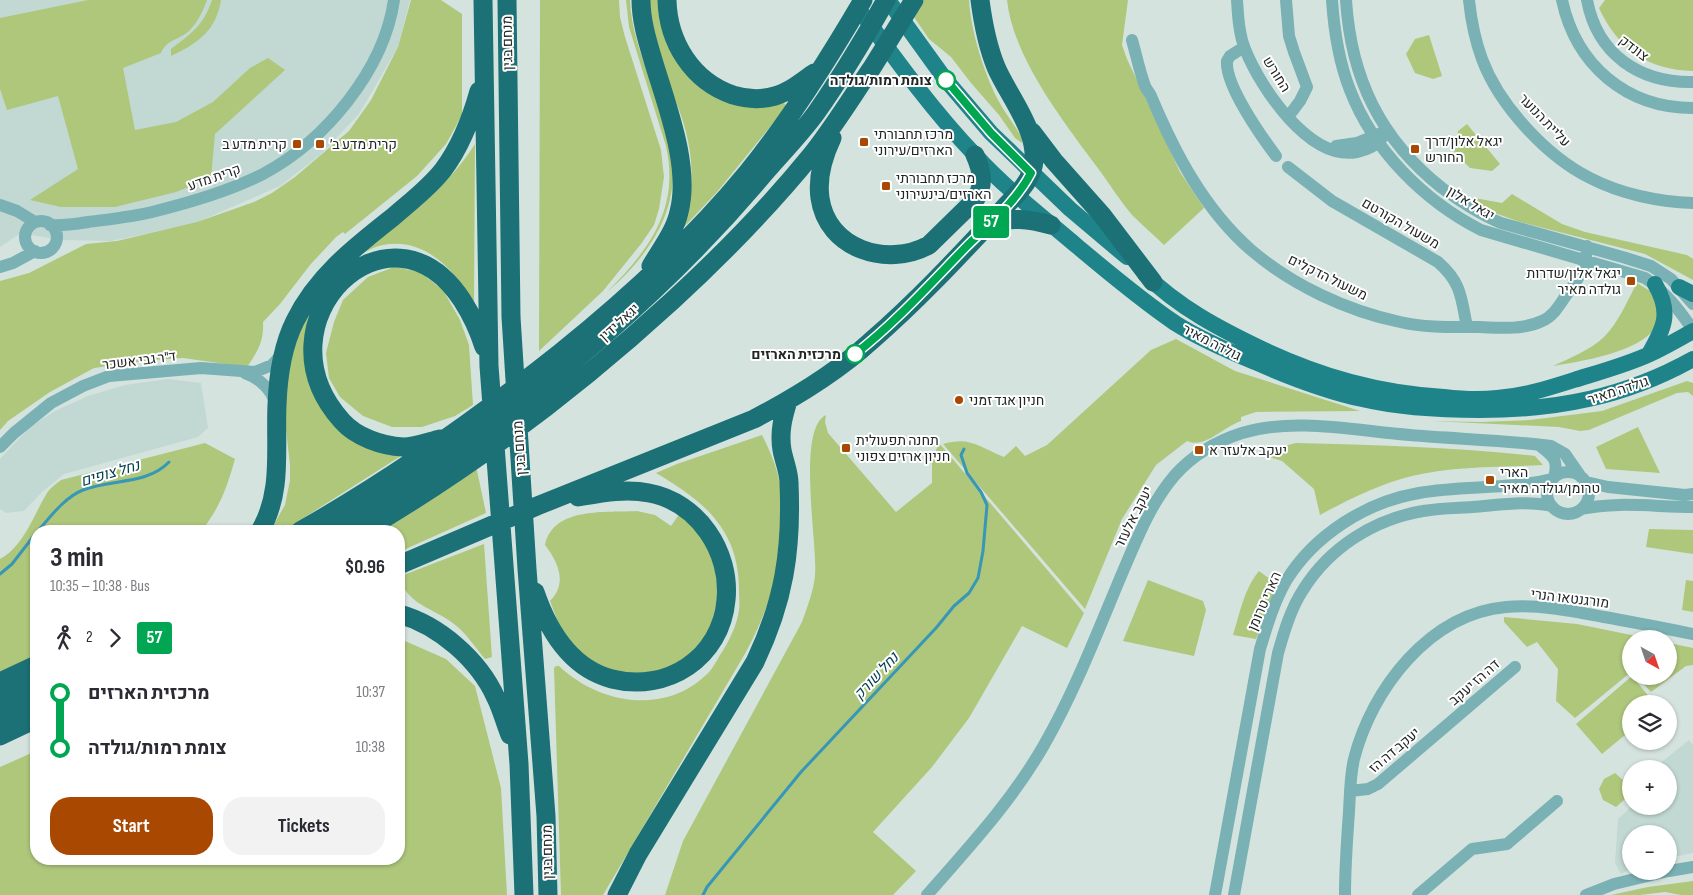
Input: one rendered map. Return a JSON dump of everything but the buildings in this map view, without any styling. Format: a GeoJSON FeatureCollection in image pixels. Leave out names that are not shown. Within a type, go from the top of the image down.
{"type":"FeatureCollection","features":[{"type":"Feature","properties":{"kind":"highway","name":"מנחם בגין"},"geometry":{"type":"LineString","coordinates":[[483,0],[484,336],[489,366],[504,590],[519,764],[524,895]]}},
{"type":"Feature","properties":{"kind":"highway","name":"מנחם בגין"},"geometry":{"type":"LineString","coordinates":[[506,0],[511,317],[527,569],[546,816],[548,895]]}},
{"type":"Feature","properties":{"kind":"highway"},"geometry":{"type":"LineString","coordinates":[[639,285],[674,226],[682,198],[677,142],[643,24],[641,0]]}},
{"type":"Feature","properties":{"kind":"highway"},"geometry":{"type":"LineString","coordinates":[[667,0],[667,12],[672,31],[684,57],[700,77],[725,92],[742,98],[759,99],[774,97],[791,89],[828,60]]}},
{"type":"Feature","properties":{"kind":"highway"},"geometry":{"type":"LineString","coordinates":[[311,525],[345,506],[459,430],[506,396],[639,285],[697,230],[747,173],[787,120],[828,60],[863,0]]}},
{"type":"Feature","properties":{"kind":"highway","name":"יגאל ידין"},"geometry":{"type":"LineString","coordinates":[[339,525],[475,437],[547,383],[629,314],[689,257],[749,192],[814,114],[855,54],[887,0]]}},
{"type":"Feature","properties":{"kind":"highway"},"geometry":{"type":"LineString","coordinates":[[914,0],[871,69],[826,150],[820,172],[820,198],[823,211],[830,223],[846,242],[868,253],[892,256],[912,253],[929,245],[980,194],[982,175],[975,156]]}},
{"type":"Feature","properties":{"kind":"highway"},"geometry":{"type":"LineString","coordinates":[[405,562],[537,506],[754,419],[788,401],[840,367],[871,342],[911,304],[1016,195],[1031,173],[1034,148],[1025,123],[997,68],[987,40],[980,0]]}},
{"type":"Feature","properties":{"kind":"highway"},"geometry":{"type":"LineString","coordinates":[[263,525],[270,509],[276,480],[277,407],[280,372],[285,350],[295,322],[304,305],[328,274],[348,253],[425,190],[456,151],[466,131],[480,88],[484,66],[484,41]]}},
{"type":"Feature","properties":{"kind":"highway","name":"יגאל ידין"},"geometry":{"type":"LineString","coordinates":[[373,525],[467,464],[545,408],[601,363],[662,309],[728,247],[775,196],[812,153],[871,69]]}},
{"type":"Feature","properties":{"kind":"highway"},"geometry":{"type":"LineString","coordinates":[[1025,123],[1050,157],[1102,215],[1154,282]]}},
{"type":"Feature","properties":{"kind":"highway"},"geometry":{"type":"LineString","coordinates":[[989,224],[1013,218],[1051,225]]}},
{"type":"Feature","properties":{"kind":"highway"},"geometry":{"type":"LineString","coordinates":[[459,430],[424,444],[403,447],[378,442],[359,435],[345,425],[331,410],[315,374],[312,352],[314,330],[327,300],[344,278],[372,262],[389,258],[406,258],[424,264],[443,276],[456,290],[484,336]]}},
{"type":"Feature","properties":{"kind":"highway"},"geometry":{"type":"LineString","coordinates":[[617,895],[638,854],[755,662],[768,635],[778,605],[790,542],[789,480],[780,438],[782,420],[788,401]]}},
{"type":"Feature","properties":{"kind":"highway"},"geometry":{"type":"LineString","coordinates":[[527,569],[539,605],[562,646],[573,659],[590,671],[621,682],[657,680],[674,676],[690,666],[704,654],[716,636],[724,616],[727,586],[721,557],[706,530],[695,516],[667,498],[648,493],[624,491],[577,497],[537,506]]}},
{"type":"Feature","properties":{"kind":"highway"},"geometry":{"type":"LineString","coordinates":[[405,617],[429,627],[457,646],[479,669],[496,697],[519,764]]}},
{"type":"Feature","properties":{"kind":"highway"},"geometry":{"type":"LineString","coordinates":[[0,682],[30,668]]}},
{"type":"Feature","properties":{"kind":"highway"},"geometry":{"type":"LineString","coordinates":[[0,701],[30,685]]}},
{"type":"Feature","properties":{"kind":"highway"},"geometry":{"type":"LineString","coordinates":[[0,720],[30,704]]}},
{"type":"Feature","properties":{"kind":"highway"},"geometry":{"type":"LineString","coordinates":[[0,736],[30,722]]}},
{"type":"Feature","properties":{"kind":"main road","name":"גולדה מאיר"},"geometry":{"type":"LineString","coordinates":[[852,0],[931,104],[975,156],[1016,195],[1145,302],[1178,325],[1231,353],[1307,383],[1361,399],[1409,407],[1438,409],[1517,409],[1588,400],[1612,394],[1660,376],[1693,359]]}},
{"type":"Feature","properties":{"kind":"main road","name":"גולדה מאיר"},"geometry":{"type":"LineString","coordinates":[[887,0],[945,79],[991,133],[1070,209],[1125,254],[1154,282],[1187,309],[1236,337],[1320,374],[1386,391],[1446,398],[1496,399],[1548,388],[1649,354],[1693,330]]}},
{"type":"Feature","properties":{"kind":"main road"},"geometry":{"type":"LineString","coordinates":[[1649,354],[1662,331],[1665,321],[1663,302],[1654,284]]}},
{"type":"Feature","properties":{"kind":"main road"},"geometry":{"type":"LineString","coordinates":[[1660,376],[1693,373]]}},
{"type":"Feature","properties":{"kind":"street","name":"קרית מדע"},"geometry":{"type":"LineString","coordinates":[[53,230],[132,217],[164,209],[244,183],[276,166],[301,148],[328,124],[364,80],[389,25],[394,0]]}},
{"type":"Feature","properties":{"kind":"street","name":"החורש"},"geometry":{"type":"LineString","coordinates":[[1236,0],[1244,47],[1266,89],[1305,135],[1323,145],[1337,146],[1376,139],[1388,131]]}},
{"type":"Feature","properties":{"kind":"street"},"geometry":{"type":"LineString","coordinates":[[1286,0],[1289,36],[1307,87],[1300,101],[1288,117]]}},
{"type":"Feature","properties":{"kind":"street","name":"יגאל אלון"},"geometry":{"type":"LineString","coordinates":[[1332,0],[1337,42],[1349,89],[1376,139],[1390,158],[1413,181],[1443,206],[1468,223],[1497,236],[1635,274],[1654,284],[1693,330]]}},
{"type":"Feature","properties":{"kind":"street","name":"יגאל אלון"},"geometry":{"type":"LineString","coordinates":[[1346,0],[1351,40],[1362,84],[1369,100],[1401,149],[1422,171],[1476,211],[1501,222],[1651,266],[1686,290],[1693,304]]}},
{"type":"Feature","properties":{"kind":"street","name":"עליית הנוער"},"geometry":{"type":"LineString","coordinates":[[1469,0],[1476,42],[1491,79],[1515,115],[1554,154],[1589,178],[1607,185],[1664,200],[1693,203]]}},
{"type":"Feature","properties":{"kind":"street"},"geometry":{"type":"LineString","coordinates":[[1562,0],[1571,31],[1595,66],[1609,80],[1637,98],[1672,107],[1693,108]]}},
{"type":"Feature","properties":{"kind":"street","name":"צונדק"},"geometry":{"type":"LineString","coordinates":[[1587,0],[1590,14],[1600,38],[1615,55],[1640,72],[1652,77],[1693,82]]}},
{"type":"Feature","properties":{"kind":"street","name":"משעול הדקלים"},"geometry":{"type":"LineString","coordinates":[[1132,40],[1144,85],[1150,94],[1172,146],[1195,184],[1227,226],[1252,250],[1304,286],[1371,314],[1400,322],[1424,326],[1504,328],[1530,326],[1543,321],[1555,312],[1580,276],[1586,246]]}},
{"type":"Feature","properties":{"kind":"street"},"geometry":{"type":"LineString","coordinates":[[1244,47],[1230,56],[1227,61],[1229,74],[1254,127],[1276,156]]}},
{"type":"Feature","properties":{"kind":"street","name":"משעול הקורטם"},"geometry":{"type":"LineString","coordinates":[[1288,167],[1332,201],[1438,262],[1450,273],[1460,291],[1467,327]]}},
{"type":"Feature","properties":{"kind":"street"},"geometry":{"type":"LineString","coordinates":[[0,205],[20,213],[31,225]]}},
{"type":"Feature","properties":{"kind":"street"},"geometry":{"type":"LineString","coordinates":[[42,221],[53,230],[54,245],[48,250],[41,252],[31,248],[25,236],[31,225],[42,221]]}},
{"type":"Feature","properties":{"kind":"street"},"geometry":{"type":"LineString","coordinates":[[0,267],[17,261],[23,253],[31,248]]}},
{"type":"Feature","properties":{"kind":"street","name":"ד\"ר גבי אשכר"},"geometry":{"type":"LineString","coordinates":[[0,447],[51,403],[83,386],[109,376],[201,368],[255,372],[266,369],[278,360],[285,350]]}},
{"type":"Feature","properties":{"kind":"street","name":"ד\"ר גבי אשכר"},"geometry":{"type":"LineString","coordinates":[[242,372],[262,383],[273,396],[277,407]]}},
{"type":"Feature","properties":{"kind":"street","name":"יעקב אלעזר"},"geometry":{"type":"LineString","coordinates":[[927,895],[985,830],[1036,759],[1067,701],[1140,531],[1157,499],[1176,474],[1197,455],[1220,442],[1243,433],[1267,428],[1314,426],[1551,446],[1565,454],[1584,480]]}},
{"type":"Feature","properties":{"kind":"street"},"geometry":{"type":"LineString","coordinates":[[1538,445],[1554,458],[1557,468],[1547,494],[1552,506],[1557,511],[1566,514],[1606,504],[1693,507]]}},
{"type":"Feature","properties":{"kind":"street"},"geometry":{"type":"LineString","coordinates":[[1553,478],[1570,472],[1584,480],[1608,487],[1685,495],[1693,494]]}},
{"type":"Feature","properties":{"kind":"street","name":"הארי טרומן"},"geometry":{"type":"LineString","coordinates":[[1215,895],[1260,649],[1269,618],[1286,582],[1306,554],[1333,530],[1353,517],[1393,500],[1418,493],[1529,485],[1553,478]]}},
{"type":"Feature","properties":{"kind":"street"},"geometry":{"type":"LineString","coordinates":[[1581,509],[1588,498],[1589,492],[1584,480]]}},
{"type":"Feature","properties":{"kind":"street"},"geometry":{"type":"LineString","coordinates":[[1234,895],[1278,653],[1286,625],[1302,591],[1320,566],[1344,544],[1368,530],[1421,511],[1530,503],[1552,506]]}},
{"type":"Feature","properties":{"kind":"street","name":"מורגנטאו הנרי"},"geometry":{"type":"LineString","coordinates":[[1345,895],[1350,791],[1356,752],[1372,712],[1394,676],[1420,647],[1436,634],[1466,617],[1485,610],[1506,607],[1544,607],[1693,634]]}},
{"type":"Feature","properties":{"kind":"street","name":"דה הז יעקב"},"geometry":{"type":"LineString","coordinates":[[1453,720],[1514,667]]}},
{"type":"Feature","properties":{"kind":"street","name":"יעקב דה הז"},"geometry":{"type":"LineString","coordinates":[[1350,791],[1368,789],[1378,784],[1453,720]]}},
{"type":"Feature","properties":{"kind":"street"},"geometry":{"type":"LineString","coordinates":[[1418,895],[1472,849],[1506,844],[1557,800]]}},
{"type":"Feature","properties":{"kind":"street"},"geometry":{"type":"LineString","coordinates":[[1677,870],[1693,867]]}},
{"type":"Feature","properties":{"kind":"street"},"geometry":{"type":"LineString","coordinates":[[1586,895],[1614,884],[1631,880]]}},
{"type":"Feature","properties":{"kind":"shaded area"},"geometry":{"type":"Polygon","coordinates":[[[0,0],[410,0],[398,47],[359,114],[320,155],[280,186],[193,224],[111,241],[60,240],[21,233],[0,247],[0,0]]]}},
{"type":"Feature","properties":{"kind":"shaded area"},"geometry":{"type":"Polygon","coordinates":[[[168,379],[201,383],[208,428],[198,437],[64,474],[42,492],[24,511],[6,513],[0,509],[0,459],[30,427],[55,411],[88,396],[125,385],[168,379]]]}},
{"type":"Feature","properties":{"kind":"shaded area"},"geometry":{"type":"Polygon","coordinates":[[[1689,740],[1693,745],[1693,853],[1677,856],[1677,825],[1622,825],[1621,874],[1615,863],[1618,819],[1622,815],[1677,815],[1677,760],[1664,760],[1689,740]]]}},
{"type":"Feature","properties":{"kind":"green space"},"geometry":{"type":"Polygon","coordinates":[[[88,0],[207,0],[200,16],[189,31],[166,45],[161,53],[123,68],[135,130],[176,122],[213,102],[250,68],[268,58],[285,70],[215,134],[211,178],[176,192],[115,207],[61,207],[30,200],[78,169],[58,96],[7,110],[0,89],[0,18],[88,0]]]}},
{"type":"Feature","properties":{"kind":"green space"},"geometry":{"type":"Polygon","coordinates":[[[212,0],[221,0],[219,11],[210,28],[197,41],[171,56],[171,49],[201,23],[212,0]]]}},
{"type":"Feature","properties":{"kind":"green space"},"geometry":{"type":"Polygon","coordinates":[[[411,0],[441,0],[462,14],[462,115],[446,144],[417,176],[345,234],[343,232],[336,237],[310,265],[280,304],[263,322],[259,346],[247,367],[183,358],[151,360],[94,368],[50,392],[8,421],[0,430],[0,281],[29,273],[86,244],[117,241],[197,222],[254,202],[272,193],[295,177],[349,131],[371,100],[398,47],[411,0]]]}},
{"type":"Feature","properties":{"kind":"green space"},"geometry":{"type":"Polygon","coordinates":[[[540,0],[619,0],[620,17],[625,37],[661,150],[664,177],[659,209],[654,225],[641,244],[603,291],[539,351],[540,0]]]}},
{"type":"Feature","properties":{"kind":"green space"},"geometry":{"type":"Polygon","coordinates":[[[626,0],[630,0],[636,39],[667,131],[673,171],[672,192],[667,211],[649,247],[607,292],[648,244],[658,227],[665,209],[669,189],[666,146],[629,27],[626,0]]]}},
{"type":"Feature","properties":{"kind":"green space"},"geometry":{"type":"Polygon","coordinates":[[[649,0],[659,0],[690,76],[782,101],[787,106],[717,192],[683,228],[690,197],[690,152],[683,122],[656,47],[649,0]]]}},
{"type":"Feature","properties":{"kind":"green space"},"geometry":{"type":"Polygon","coordinates":[[[924,0],[969,0],[978,50],[987,75],[1000,103],[1022,138],[1022,143],[1015,138],[999,115],[951,57],[929,39],[914,17],[924,0]]]}},
{"type":"Feature","properties":{"kind":"green space"},"geometry":{"type":"Polygon","coordinates":[[[1007,0],[1128,0],[1122,45],[1127,59],[1180,172],[1204,208],[1164,245],[1128,210],[1055,109],[1029,66],[1019,44],[1011,22],[1007,0]]]}},
{"type":"Feature","properties":{"kind":"green space"},"geometry":{"type":"Polygon","coordinates":[[[1605,0],[1693,0],[1693,71],[1677,70],[1648,61],[1625,46],[1615,35],[1599,8],[1605,0]]]}},
{"type":"Feature","properties":{"kind":"green space"},"geometry":{"type":"Polygon","coordinates":[[[1429,35],[1442,76],[1433,79],[1415,73],[1406,54],[1415,39],[1429,35]]]}},
{"type":"Feature","properties":{"kind":"green space"},"geometry":{"type":"Polygon","coordinates":[[[1467,124],[1500,164],[1492,171],[1470,168],[1454,152],[1458,131],[1467,124]]]}},
{"type":"Feature","properties":{"kind":"green space"},"geometry":{"type":"Polygon","coordinates":[[[475,144],[474,305],[459,280],[449,269],[438,259],[413,246],[383,245],[370,249],[351,260],[402,221],[434,193],[463,162],[475,144]]]}},
{"type":"Feature","properties":{"kind":"green space"},"geometry":{"type":"Polygon","coordinates":[[[1512,194],[1562,224],[1585,232],[1687,255],[1693,259],[1693,280],[1645,254],[1520,222],[1492,212],[1469,197],[1502,203],[1512,194]]]}},
{"type":"Feature","properties":{"kind":"green space"},"geometry":{"type":"Polygon","coordinates":[[[394,267],[420,272],[443,290],[460,320],[469,345],[473,405],[455,416],[422,427],[392,427],[363,416],[340,397],[329,378],[326,353],[334,322],[343,300],[368,277],[394,267]]]}},
{"type":"Feature","properties":{"kind":"green space"},"geometry":{"type":"Polygon","coordinates":[[[1637,283],[1650,291],[1661,312],[1656,326],[1651,333],[1630,346],[1605,356],[1553,366],[1586,350],[1604,337],[1618,318],[1637,283]]]}},
{"type":"Feature","properties":{"kind":"green space"},"geometry":{"type":"Polygon","coordinates":[[[317,300],[310,316],[304,353],[307,373],[316,396],[328,415],[407,452],[292,525],[273,525],[285,505],[290,480],[285,421],[286,374],[299,331],[317,300]]]}},
{"type":"Feature","properties":{"kind":"green space"},"geometry":{"type":"Polygon","coordinates":[[[1176,339],[1235,371],[1360,411],[1256,412],[1241,417],[1241,421],[1207,440],[1194,443],[1187,441],[1156,465],[1122,519],[1085,609],[943,444],[960,441],[968,442],[1004,457],[1016,446],[1025,456],[1047,445],[1151,350],[1176,339]]]}},
{"type":"Feature","properties":{"kind":"green space"},"geometry":{"type":"Polygon","coordinates":[[[1687,381],[1693,383],[1693,396],[1688,392],[1677,393],[1589,430],[1580,431],[1559,427],[1431,421],[1481,422],[1530,420],[1602,411],[1687,381]]]}},
{"type":"Feature","properties":{"kind":"green space"},"geometry":{"type":"Polygon","coordinates":[[[826,415],[825,422],[828,433],[896,512],[932,483],[932,460],[939,443],[1084,613],[1067,648],[1022,626],[969,718],[932,767],[873,832],[916,871],[893,895],[665,895],[683,841],[802,622],[815,575],[810,489],[812,442],[817,425],[826,415]]]}},
{"type":"Feature","properties":{"kind":"green space"},"geometry":{"type":"Polygon","coordinates":[[[1638,427],[1660,473],[1606,469],[1596,447],[1638,427]]]}},
{"type":"Feature","properties":{"kind":"green space"},"geometry":{"type":"Polygon","coordinates":[[[762,435],[777,472],[781,498],[780,539],[776,572],[762,619],[746,652],[603,895],[561,895],[554,668],[559,666],[594,690],[614,697],[634,700],[655,699],[674,695],[693,685],[710,671],[729,639],[738,616],[739,584],[735,558],[722,528],[706,509],[687,493],[656,473],[762,435]]]}},
{"type":"Feature","properties":{"kind":"green space"},"geometry":{"type":"Polygon","coordinates":[[[205,443],[235,459],[222,497],[205,525],[30,525],[30,661],[0,674],[0,559],[16,546],[47,493],[61,480],[205,443]]]}},
{"type":"Feature","properties":{"kind":"green space"},"geometry":{"type":"Polygon","coordinates":[[[1296,443],[1476,450],[1535,456],[1543,465],[1444,470],[1412,476],[1365,492],[1320,515],[1314,489],[1282,461],[1256,453],[1296,443]]]}},
{"type":"Feature","properties":{"kind":"green space"},"geometry":{"type":"Polygon","coordinates":[[[476,466],[486,513],[405,549],[405,525],[383,525],[476,466]]]}},
{"type":"Feature","properties":{"kind":"green space"},"geometry":{"type":"Polygon","coordinates":[[[637,511],[655,515],[671,526],[680,513],[694,524],[713,555],[718,595],[710,631],[688,656],[671,667],[654,673],[623,676],[591,661],[571,644],[558,622],[550,601],[559,587],[560,580],[554,558],[545,545],[550,532],[570,518],[597,512],[637,511]]]}},
{"type":"Feature","properties":{"kind":"green space"},"geometry":{"type":"Polygon","coordinates":[[[1649,529],[1693,530],[1693,554],[1646,547],[1649,529]]]}},
{"type":"Feature","properties":{"kind":"green space"},"geometry":{"type":"Polygon","coordinates":[[[484,544],[492,657],[485,659],[458,628],[447,619],[413,599],[405,589],[405,574],[484,544]]]}},
{"type":"Feature","properties":{"kind":"green space"},"geometry":{"type":"Polygon","coordinates":[[[1259,571],[1277,584],[1256,639],[1233,635],[1246,593],[1259,571]]]}},
{"type":"Feature","properties":{"kind":"green space"},"geometry":{"type":"Polygon","coordinates":[[[1148,580],[1203,601],[1206,610],[1194,656],[1123,641],[1148,580]]]}},
{"type":"Feature","properties":{"kind":"green space"},"geometry":{"type":"Polygon","coordinates":[[[1686,580],[1693,581],[1693,612],[1682,610],[1686,580]]]}},
{"type":"Feature","properties":{"kind":"green space"},"geometry":{"type":"Polygon","coordinates":[[[1504,617],[1577,624],[1622,633],[1622,679],[1575,718],[1556,701],[1558,669],[1537,642],[1527,647],[1504,622],[1504,617]]]}},
{"type":"Feature","properties":{"kind":"green space"},"geometry":{"type":"Polygon","coordinates":[[[405,641],[446,659],[475,686],[501,788],[507,895],[0,895],[0,767],[30,754],[30,865],[405,865],[405,641]]]}},
{"type":"Feature","properties":{"kind":"green space"},"geometry":{"type":"Polygon","coordinates":[[[1678,645],[1693,648],[1693,665],[1686,666],[1678,672],[1678,645]]]}},
{"type":"Feature","properties":{"kind":"green space"},"geometry":{"type":"Polygon","coordinates":[[[1622,685],[1639,685],[1648,695],[1622,695],[1622,737],[1602,754],[1576,724],[1622,685]]]}},
{"type":"Feature","properties":{"kind":"green space"},"geometry":{"type":"Polygon","coordinates":[[[1644,685],[1660,685],[1651,692],[1644,685]]]}},
{"type":"Feature","properties":{"kind":"green space"},"geometry":{"type":"Polygon","coordinates":[[[1615,773],[1622,779],[1622,802],[1616,807],[1603,800],[1599,789],[1604,779],[1615,773]]]}},
{"type":"Feature","properties":{"kind":"green space"},"geometry":{"type":"Polygon","coordinates":[[[1693,881],[1693,895],[1665,892],[1640,895],[1611,895],[1648,887],[1693,881]]]}},
{"type":"Feature","properties":{"kind":"waterway","name":"נחל שורק"},"geometry":{"type":"LineString","coordinates":[[703,895],[707,887],[801,772],[936,628],[954,606],[969,593],[978,578],[983,551],[987,505],[981,492],[967,473],[961,455],[964,449]]}},
{"type":"Feature","properties":{"kind":"waterway","name":"נחל צופים"},"geometry":{"type":"LineString","coordinates":[[43,525],[58,508],[76,493],[94,487],[150,475],[169,462]]}},
{"type":"Feature","properties":{"kind":"waterway","name":"נחל צופים"},"geometry":{"type":"LineString","coordinates":[[0,574],[12,564],[30,541]]}},
{"type":"Feature","properties":{"kind":"bus line","name":"57"},"geometry":{"type":"LineString","coordinates":[[855,354],[871,342],[911,304],[989,224],[1022,188],[1031,173],[991,133],[946,80]]}},
{"type":"Feature","properties":{"kind":"place","name":"צומת רמות/גולדה"},"geometry":{"type":"Point","coordinates":[946,80]}},
{"type":"Feature","properties":{"kind":"place","name":"מרכז תחבורתי הארזים/עירוני"},"geometry":{"type":"Point","coordinates":[864,142]}},
{"type":"Feature","properties":{"kind":"place","name":"קרית מדע ב"},"geometry":{"type":"Point","coordinates":[297,144]}},
{"type":"Feature","properties":{"kind":"place","name":"קרית מדע ב׳"},"geometry":{"type":"Point","coordinates":[320,144]}},
{"type":"Feature","properties":{"kind":"place","name":"יגאל אלון/דרך החורש"},"geometry":{"type":"Point","coordinates":[1415,149]}},
{"type":"Feature","properties":{"kind":"place","name":"מרכז תחבורתי הארזים/בינעירוני"},"geometry":{"type":"Point","coordinates":[886,186]}},
{"type":"Feature","properties":{"kind":"place","name":"יגאל אלון/שדרות גולדה מאיר"},"geometry":{"type":"Point","coordinates":[1631,281]}},
{"type":"Feature","properties":{"kind":"place","name":"מרכזית הארזים"},"geometry":{"type":"Point","coordinates":[855,354]}},
{"type":"Feature","properties":{"kind":"place","name":"חניון אגד זמני"},"geometry":{"type":"Point","coordinates":[959,400]}},
{"type":"Feature","properties":{"kind":"place","name":"תחנה תפעולית חניון ארזים צפוני"},"geometry":{"type":"Point","coordinates":[846,448]}},
{"type":"Feature","properties":{"kind":"place","name":"יעקב אלעזר א"},"geometry":{"type":"Point","coordinates":[1199,450]}},
{"type":"Feature","properties":{"kind":"place","name":"הארי טרומן/גולדה מאיר"},"geometry":{"type":"Point","coordinates":[1490,480]}}]}
